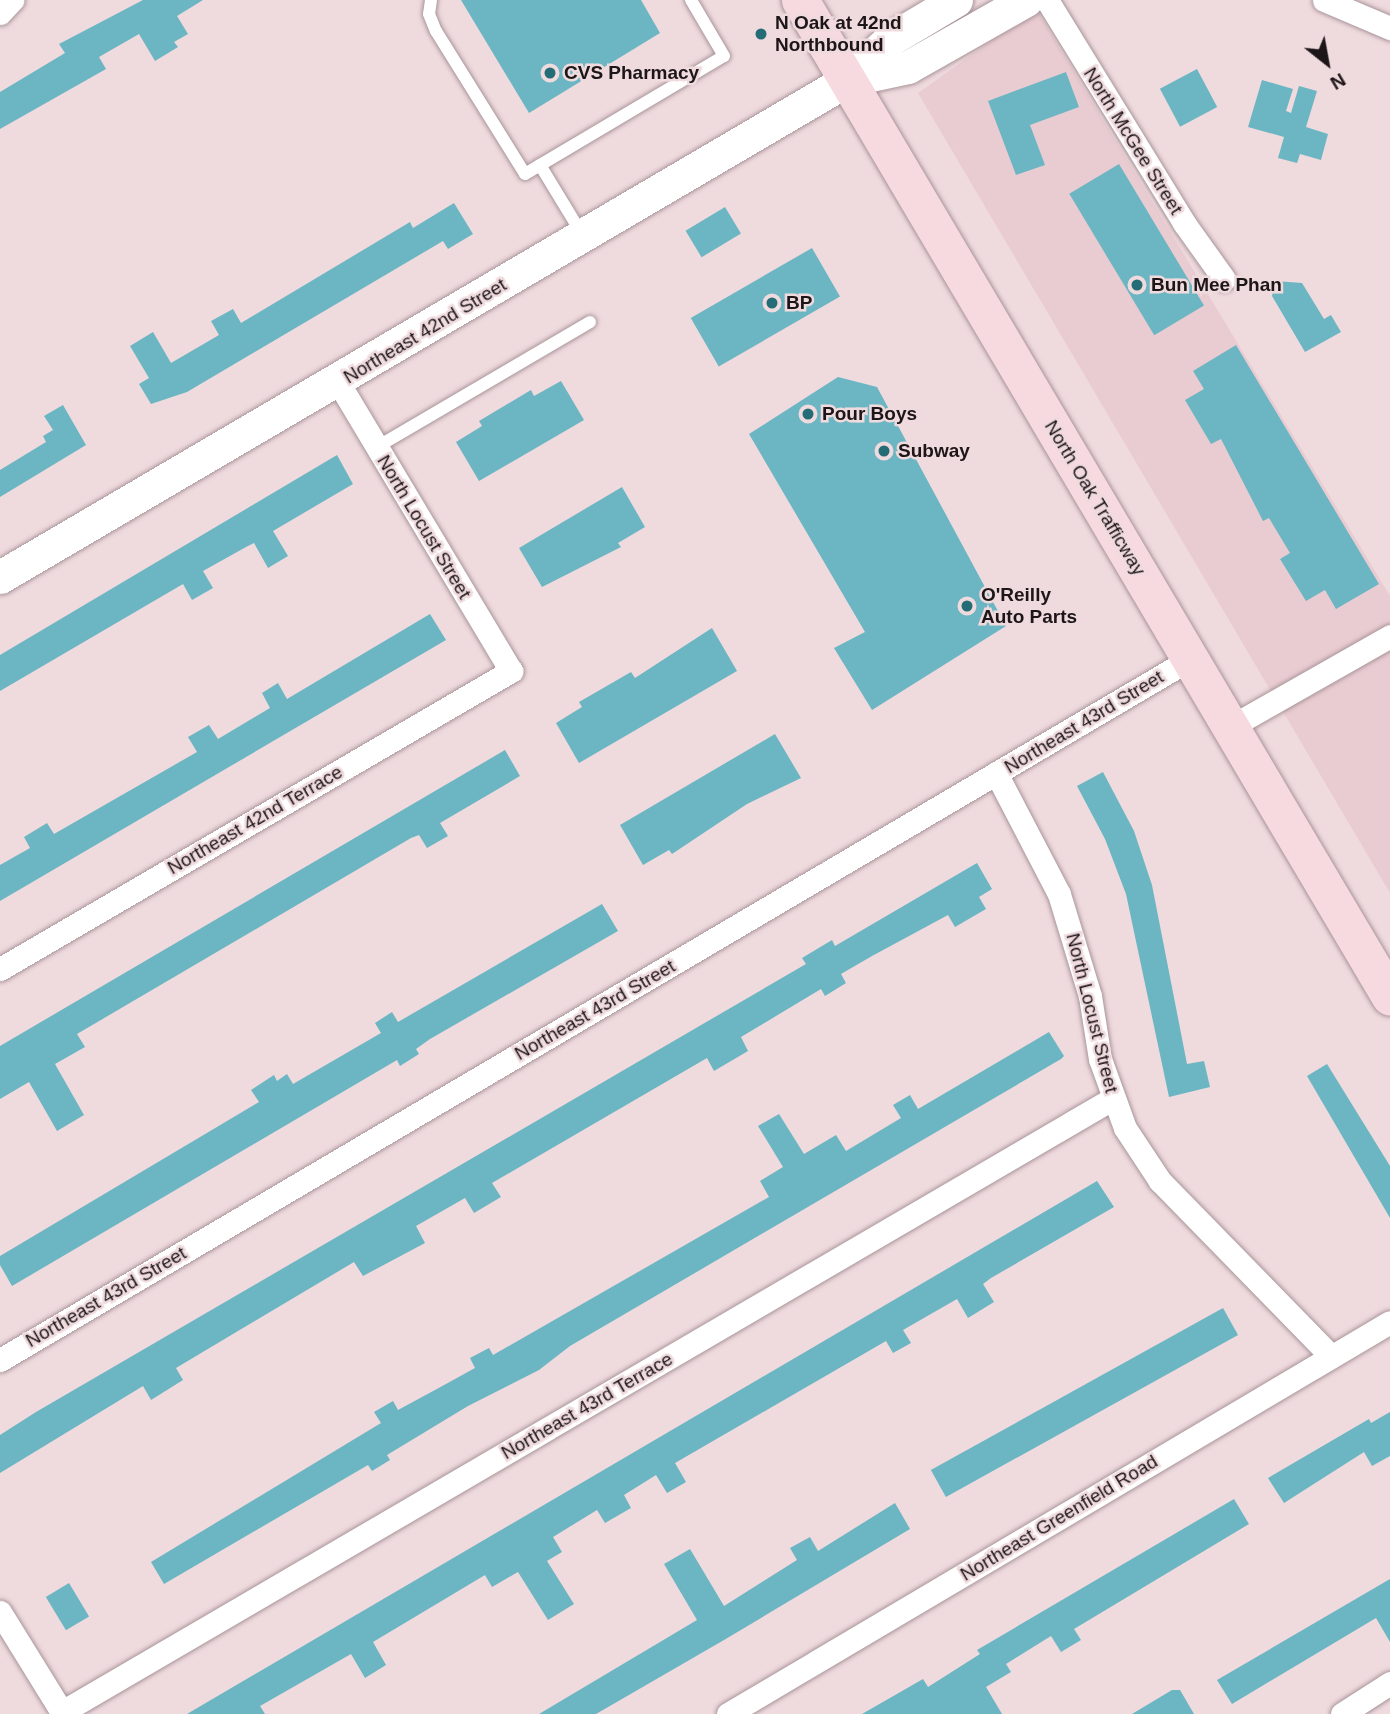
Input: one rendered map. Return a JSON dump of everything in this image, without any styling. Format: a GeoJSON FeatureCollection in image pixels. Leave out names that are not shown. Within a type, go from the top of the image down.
{"type":"FeatureCollection","features":[{"type":"Feature","properties":{"kind":"main road","name":"North Oak Trafficway"},"geometry":{"type":"LineString","coordinates":[[800,0],[1390,997]]}},
{"type":"Feature","properties":{"kind":"main road"},"geometry":{"type":"LineString","coordinates":[[847,80],[889,40],[956,0]]}},
{"type":"Feature","properties":{"kind":"main road"},"geometry":{"type":"LineString","coordinates":[[847,80],[908,67],[1026,0]]}},
{"type":"Feature","properties":{"kind":"main road","name":"Northeast 42nd Street"},"geometry":{"type":"LineString","coordinates":[[0,577],[338,382],[847,80]]}},
{"type":"Feature","properties":{"kind":"street"},"geometry":{"type":"LineString","coordinates":[[0,13],[12,0]]}},
{"type":"Feature","properties":{"kind":"street","name":"North McGee Street"},"geometry":{"type":"LineString","coordinates":[[1047,0],[1177,212],[1224,279]]}},
{"type":"Feature","properties":{"kind":"street"},"geometry":{"type":"LineString","coordinates":[[1324,0],[1390,28]]}},
{"type":"Feature","properties":{"kind":"street","name":"North Locust Street"},"geometry":{"type":"LineString","coordinates":[[338,382],[511,671]]}},
{"type":"Feature","properties":{"kind":"street"},"geometry":{"type":"LineString","coordinates":[[1230,727],[1390,636]]}},
{"type":"Feature","properties":{"kind":"street","name":"Northeast 43rd Street"},"geometry":{"type":"LineString","coordinates":[[0,1360],[1190,659]]}},
{"type":"Feature","properties":{"kind":"street","name":"Northeast 42nd Terrace"},"geometry":{"type":"LineString","coordinates":[[0,969],[511,671]]}},
{"type":"Feature","properties":{"kind":"street","name":"North Locust Street"},"geometry":{"type":"LineString","coordinates":[[996,774],[1059,894],[1080,955],[1112,1099],[1160,1181],[1331,1356]]}},
{"type":"Feature","properties":{"kind":"street","name":"Northeast 43rd Terrace"},"geometry":{"type":"LineString","coordinates":[[63,1713],[1112,1099]]}},
{"type":"Feature","properties":{"kind":"street","name":"Northeast Greenfield Road"},"geometry":{"type":"LineString","coordinates":[[728,1714],[1390,1322]]}},
{"type":"Feature","properties":{"kind":"street"},"geometry":{"type":"LineString","coordinates":[[0,1612],[63,1713]]}},
{"type":"Feature","properties":{"kind":"street"},"geometry":{"type":"LineString","coordinates":[[1342,1714],[1390,1683]]}},
{"type":"Feature","properties":{"kind":"lane"},"geometry":{"type":"LineString","coordinates":[[431,0],[429,14],[436,31],[525,174],[724,56],[691,0]]}},
{"type":"Feature","properties":{"kind":"lane"},"geometry":{"type":"LineString","coordinates":[[540,165],[583,237]]}},
{"type":"Feature","properties":{"kind":"lane"},"geometry":{"type":"LineString","coordinates":[[377,447],[590,322]]}},
{"type":"Feature","properties":{"kind":"shaded area"},"geometry":{"type":"Polygon","coordinates":[[[1036,9],[1390,596],[1390,893],[918,93],[1036,9]]]}},
{"type":"Feature","properties":{"kind":"building"},"geometry":{"type":"Polygon","coordinates":[[[143,0],[203,0],[177,16],[188,34],[174,42],[178,47],[155,61],[139,34],[99,57],[106,69],[0,129],[0,92],[65,53],[59,44],[143,0]]]}},
{"type":"Feature","properties":{"kind":"building","name":"CVS Pharmacy"},"geometry":{"type":"Polygon","coordinates":[[[461,0],[641,0],[660,33],[529,113],[461,0]]]}},
{"type":"Feature","properties":{"kind":"building"},"geometry":{"type":"Polygon","coordinates":[[[1197,69],[1217,107],[1180,127],[1160,89],[1197,69]]]}},
{"type":"Feature","properties":{"kind":"building"},"geometry":{"type":"Polygon","coordinates":[[[1066,72],[1079,107],[1030,125],[1045,165],[1016,175],[988,101],[1066,72]]]}},
{"type":"Feature","properties":{"kind":"building"},"geometry":{"type":"Polygon","coordinates":[[[1262,80],[1293,89],[1286,111],[1291,113],[1299,86],[1317,91],[1306,127],[1328,134],[1321,160],[1300,154],[1297,163],[1278,158],[1284,137],[1248,127],[1262,80]]]}},
{"type":"Feature","properties":{"kind":"building"},"geometry":{"type":"Polygon","coordinates":[[[1119,164],[1204,305],[1154,335],[1069,194],[1119,164]]]}},
{"type":"Feature","properties":{"kind":"building"},"geometry":{"type":"Polygon","coordinates":[[[454,203],[473,234],[448,249],[443,241],[187,392],[151,404],[139,384],[149,378],[130,346],[153,332],[171,363],[219,335],[211,321],[233,309],[241,323],[410,222],[413,228],[454,203]]]}},
{"type":"Feature","properties":{"kind":"building"},"geometry":{"type":"Polygon","coordinates":[[[725,207],[741,234],[702,257],[686,231],[725,207]]]}},
{"type":"Feature","properties":{"kind":"building"},"geometry":{"type":"Polygon","coordinates":[[[812,248],[840,296],[719,366],[691,318],[812,248]]]}},
{"type":"Feature","properties":{"kind":"building"},"geometry":{"type":"Polygon","coordinates":[[[1275,281],[1302,283],[1324,319],[1331,315],[1341,332],[1305,352],[1272,296],[1275,281]]]}},
{"type":"Feature","properties":{"kind":"building"},"geometry":{"type":"Polygon","coordinates":[[[1236,345],[1379,584],[1336,609],[1325,590],[1306,601],[1280,559],[1290,553],[1269,518],[1263,521],[1221,439],[1211,444],[1185,400],[1204,389],[1193,371],[1236,345]]]}},
{"type":"Feature","properties":{"kind":"building"},"geometry":{"type":"Polygon","coordinates":[[[838,377],[877,387],[1006,626],[872,710],[834,648],[865,632],[749,434],[838,377]]]}},
{"type":"Feature","properties":{"kind":"building"},"geometry":{"type":"Polygon","coordinates":[[[561,381],[584,420],[479,481],[456,442],[482,426],[479,421],[531,390],[534,396],[561,381]]]}},
{"type":"Feature","properties":{"kind":"building"},"geometry":{"type":"Polygon","coordinates":[[[63,405],[86,445],[0,497],[0,470],[46,442],[43,436],[53,430],[44,416],[63,405]]]}},
{"type":"Feature","properties":{"kind":"building"},"geometry":{"type":"Polygon","coordinates":[[[337,455],[353,484],[273,531],[288,556],[268,568],[254,543],[203,571],[213,588],[192,600],[183,584],[0,691],[0,655],[337,455]]]}},
{"type":"Feature","properties":{"kind":"building"},"geometry":{"type":"Polygon","coordinates":[[[622,487],[645,527],[618,543],[621,547],[542,587],[519,548],[622,487]]]}},
{"type":"Feature","properties":{"kind":"building"},"geometry":{"type":"Polygon","coordinates":[[[430,614],[446,640],[0,901],[0,865],[30,848],[24,837],[47,823],[54,834],[197,752],[188,737],[209,725],[218,739],[270,708],[262,693],[278,683],[287,699],[430,614]]]}},
{"type":"Feature","properties":{"kind":"building"},"geometry":{"type":"Polygon","coordinates":[[[712,628],[737,671],[579,763],[556,723],[582,707],[579,702],[631,672],[635,678],[712,628]]]}},
{"type":"Feature","properties":{"kind":"building"},"geometry":{"type":"Polygon","coordinates":[[[775,734],[801,778],[747,804],[672,854],[669,850],[643,865],[620,825],[775,734]]]}},
{"type":"Feature","properties":{"kind":"building"},"geometry":{"type":"Polygon","coordinates":[[[505,750],[520,776],[440,823],[448,836],[427,848],[419,835],[411,838],[77,1034],[85,1047],[55,1064],[84,1115],[57,1131],[29,1082],[0,1099],[0,1046],[505,750]]]}},
{"type":"Feature","properties":{"kind":"building"},"geometry":{"type":"Polygon","coordinates":[[[1103,772],[1134,831],[1152,885],[1187,1064],[1204,1061],[1210,1087],[1169,1097],[1126,894],[1105,839],[1077,786],[1103,772]]]}},
{"type":"Feature","properties":{"kind":"building"},"geometry":{"type":"Polygon","coordinates":[[[977,863],[992,889],[979,897],[986,909],[955,927],[948,915],[872,956],[841,974],[846,983],[825,996],[821,989],[741,1037],[748,1051],[714,1071],[707,1058],[492,1183],[501,1197],[474,1213],[465,1198],[416,1226],[425,1243],[363,1276],[354,1262],[176,1368],[183,1380],[151,1400],[143,1386],[0,1473],[0,1435],[36,1412],[806,964],[802,958],[832,940],[835,946],[977,863]]]}},
{"type":"Feature","properties":{"kind":"building"},"geometry":{"type":"Polygon","coordinates":[[[602,904],[618,931],[430,1039],[416,1049],[419,1054],[400,1066],[397,1060],[12,1286],[0,1265],[0,1256],[259,1102],[251,1090],[274,1075],[277,1081],[287,1074],[293,1084],[381,1033],[375,1023],[392,1012],[398,1022],[602,904]]]}},
{"type":"Feature","properties":{"kind":"building"},"geometry":{"type":"Polygon","coordinates":[[[1049,1032],[1064,1056],[1061,1059],[570,1346],[539,1370],[468,1406],[387,1455],[390,1460],[372,1471],[368,1465],[164,1584],[151,1562],[381,1423],[374,1412],[393,1401],[398,1410],[435,1390],[475,1368],[470,1358],[489,1348],[493,1355],[769,1197],[760,1181],[783,1167],[758,1126],[779,1114],[804,1154],[836,1135],[846,1151],[901,1118],[893,1105],[910,1095],[918,1109],[1049,1032]]]}},
{"type":"Feature","properties":{"kind":"building"},"geometry":{"type":"Polygon","coordinates":[[[1327,1064],[1390,1166],[1390,1218],[1307,1076],[1327,1064]]]}},
{"type":"Feature","properties":{"kind":"building"},"geometry":{"type":"Polygon","coordinates":[[[1097,1181],[1114,1207],[983,1284],[994,1302],[968,1318],[957,1299],[903,1330],[911,1343],[893,1353],[886,1341],[675,1463],[686,1482],[667,1493],[656,1475],[624,1495],[631,1508],[605,1523],[597,1510],[553,1537],[562,1552],[547,1561],[574,1604],[548,1620],[518,1572],[492,1587],[485,1575],[373,1642],[386,1665],[365,1678],[351,1654],[260,1706],[265,1714],[187,1714],[1097,1181]]]}},
{"type":"Feature","properties":{"kind":"building"},"geometry":{"type":"Polygon","coordinates":[[[1223,1308],[1238,1335],[946,1497],[931,1470],[1223,1308]]]}},
{"type":"Feature","properties":{"kind":"building"},"geometry":{"type":"Polygon","coordinates":[[[1390,1412],[1390,1456],[1372,1466],[1364,1452],[1284,1503],[1268,1478],[1369,1419],[1371,1423],[1390,1412]]]}},
{"type":"Feature","properties":{"kind":"building"},"geometry":{"type":"Polygon","coordinates":[[[1234,1499],[1249,1524],[1074,1629],[1081,1640],[1061,1652],[1051,1636],[1006,1664],[1011,1672],[986,1687],[1002,1714],[862,1714],[923,1679],[928,1687],[980,1654],[977,1650],[1234,1499]]]}},
{"type":"Feature","properties":{"kind":"building"},"geometry":{"type":"Polygon","coordinates":[[[895,1503],[910,1529],[724,1640],[596,1714],[539,1714],[697,1620],[664,1564],[690,1549],[724,1606],[797,1560],[790,1548],[810,1537],[818,1551],[895,1503]]]}},
{"type":"Feature","properties":{"kind":"building"},"geometry":{"type":"Polygon","coordinates":[[[1390,1579],[1390,1642],[1376,1618],[1232,1704],[1217,1680],[1390,1579]]]}},
{"type":"Feature","properties":{"kind":"building"},"geometry":{"type":"Polygon","coordinates":[[[69,1583],[89,1616],[66,1630],[46,1597],[69,1583]]]}},
{"type":"Feature","properties":{"kind":"building"},"geometry":{"type":"Polygon","coordinates":[[[1172,1690],[1180,1690],[1194,1714],[1132,1714],[1172,1690]]]}},
{"type":"Feature","properties":{"kind":"place","name":"N Oak at 42nd Northbound"},"geometry":{"type":"Point","coordinates":[761,34]}},
{"type":"Feature","properties":{"kind":"place","name":"CVS Pharmacy"},"geometry":{"type":"Point","coordinates":[550,73]}},
{"type":"Feature","properties":{"kind":"place","name":"Bun Mee Phan"},"geometry":{"type":"Point","coordinates":[1137,285]}},
{"type":"Feature","properties":{"kind":"place","name":"BP"},"geometry":{"type":"Point","coordinates":[772,303]}},
{"type":"Feature","properties":{"kind":"place","name":"Pour Boys"},"geometry":{"type":"Point","coordinates":[808,414]}},
{"type":"Feature","properties":{"kind":"place","name":"Subway"},"geometry":{"type":"Point","coordinates":[884,451]}},
{"type":"Feature","properties":{"kind":"place","name":"O'Reilly Auto Parts"},"geometry":{"type":"Point","coordinates":[967,606]}}]}
